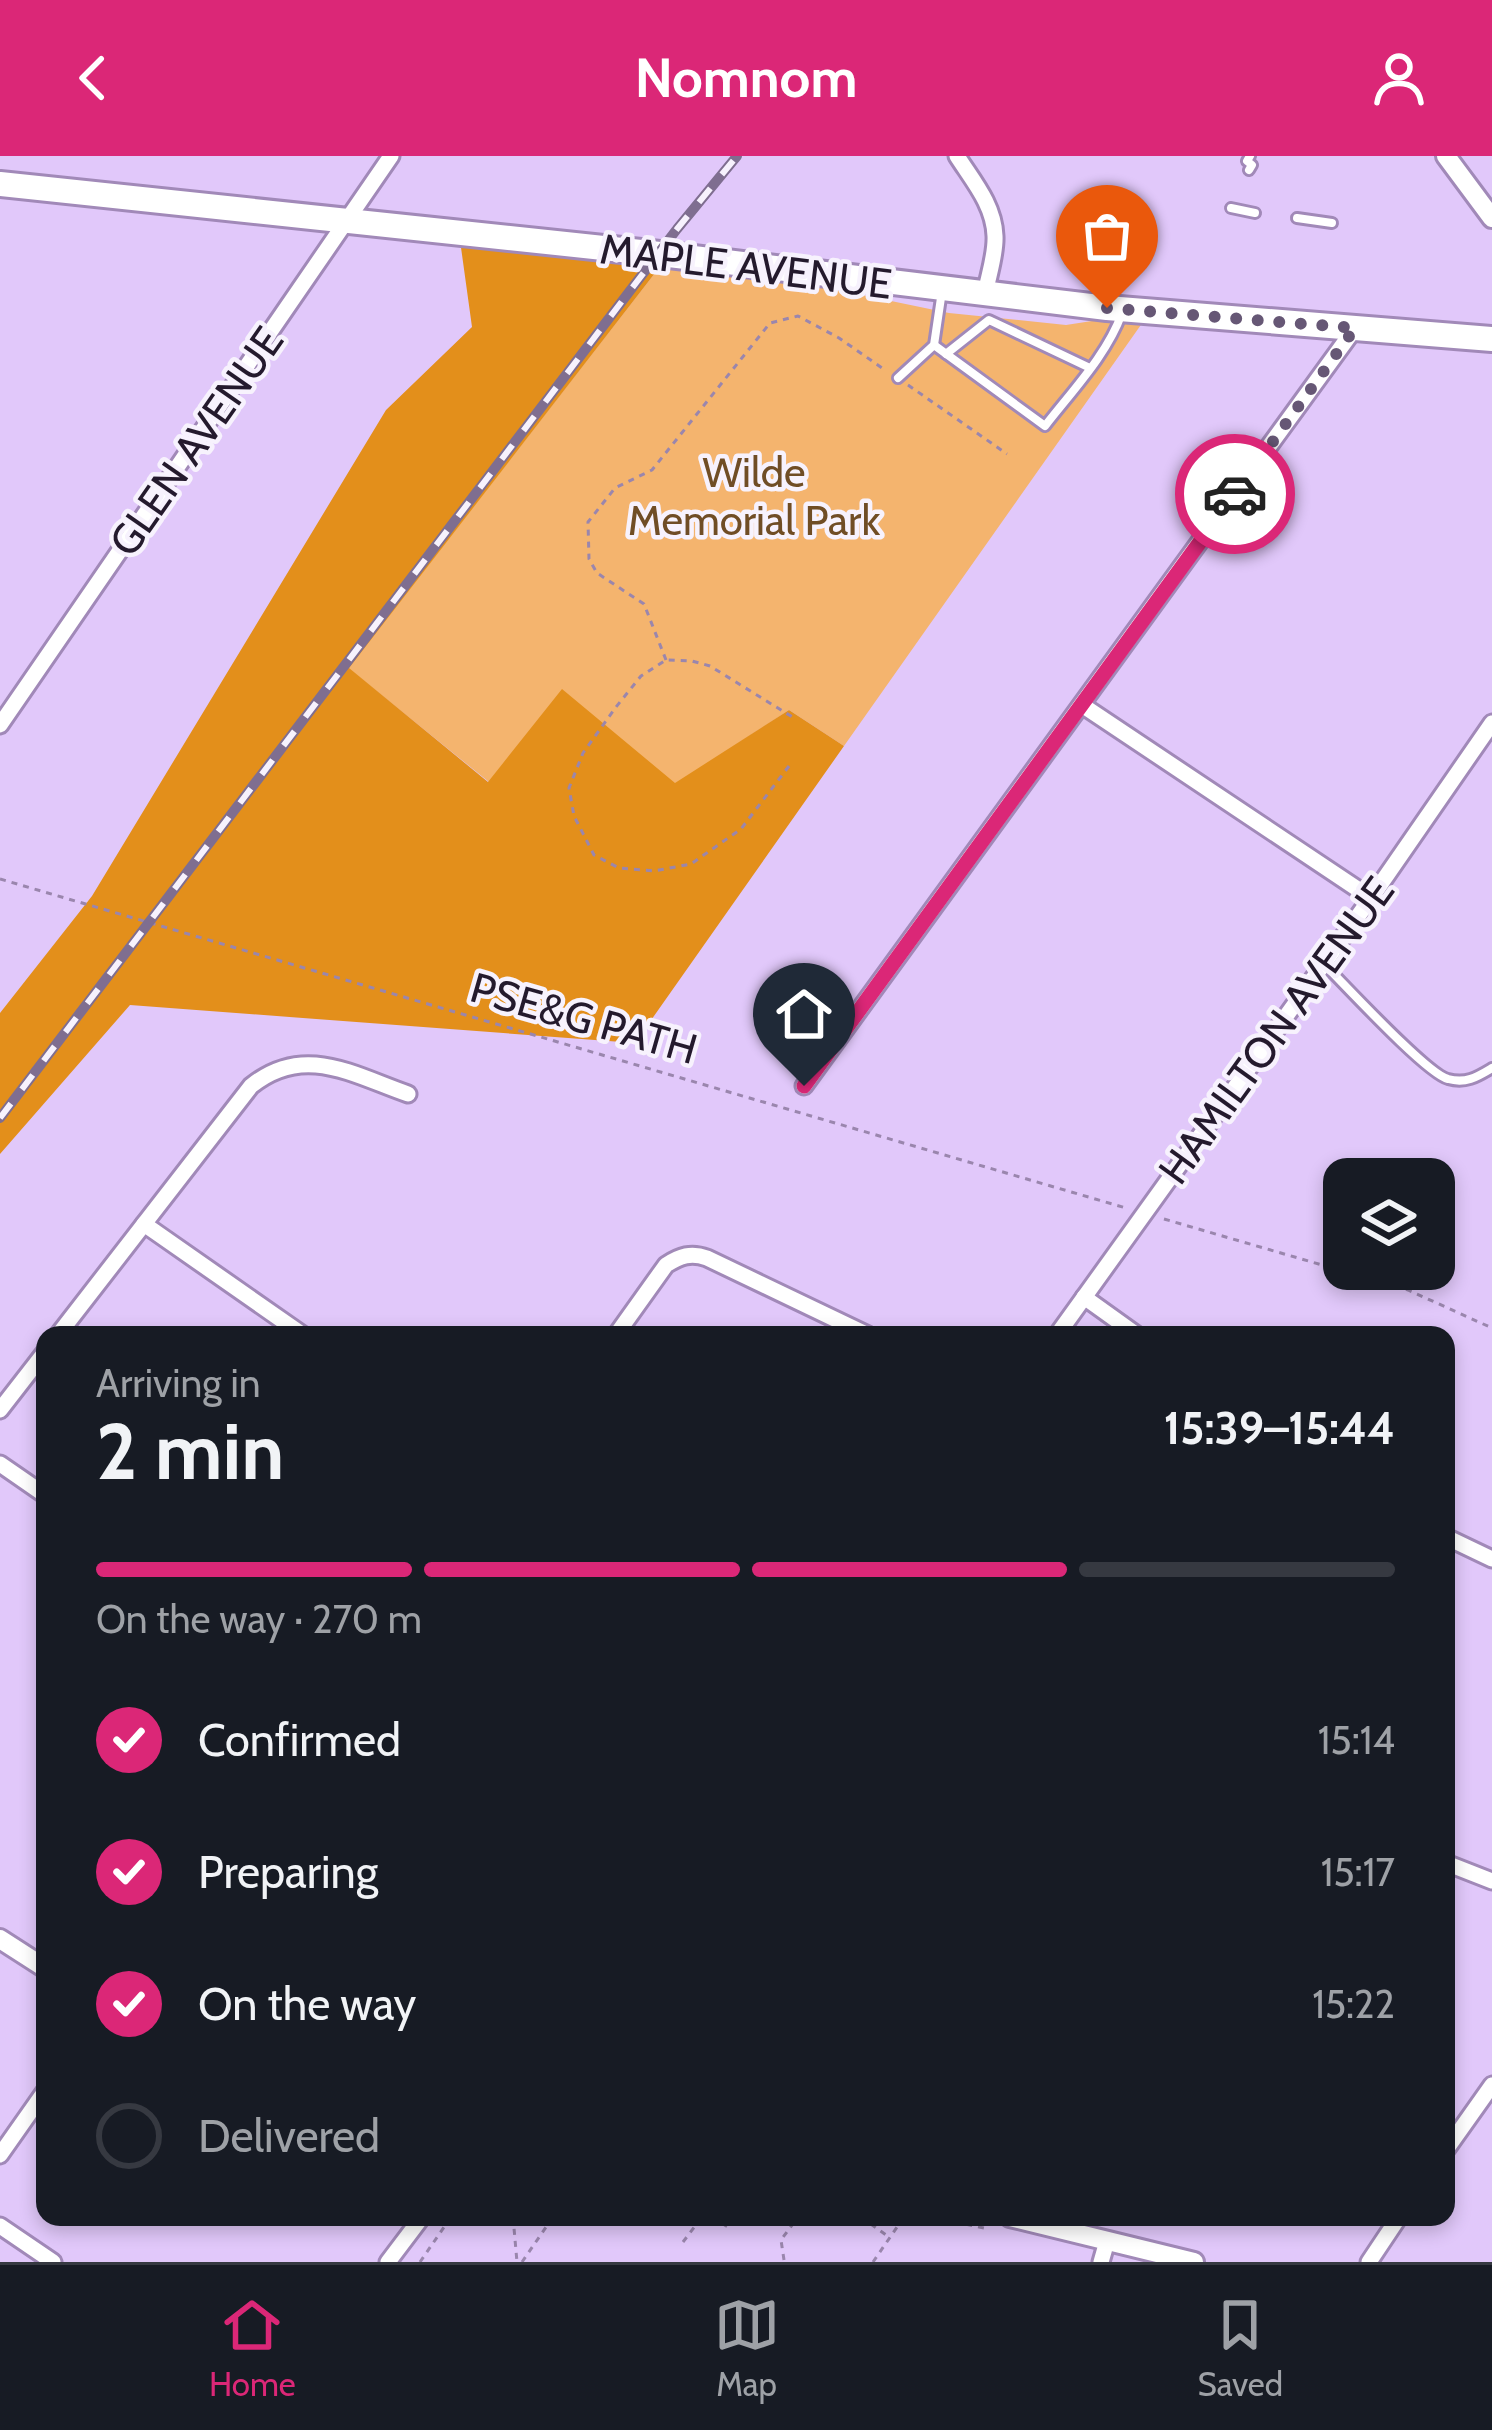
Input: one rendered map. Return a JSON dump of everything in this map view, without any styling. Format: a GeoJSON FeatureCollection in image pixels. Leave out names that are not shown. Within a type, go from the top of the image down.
{"type":"FeatureCollection","features":[{"type":"Feature","properties":{"kind":"main road","name":"MAPLE AVENUE"},"geometry":{"type":"LineString","coordinates":[[0,184],[662,254],[985,295],[1492,339]]}},
{"type":"Feature","properties":{"kind":"street","name":"GLEN AVENUE"},"geometry":{"type":"LineString","coordinates":[[0,725],[391,156]]}},
{"type":"Feature","properties":{"kind":"street"},"geometry":{"type":"LineString","coordinates":[[957,156],[985,198],[992,220],[995,240],[985,295]]}},
{"type":"Feature","properties":{"kind":"street"},"geometry":{"type":"LineString","coordinates":[[1446,156],[1492,218]]}},
{"type":"Feature","properties":{"kind":"street"},"geometry":{"type":"LineString","coordinates":[[804,1086],[1355,328]]}},
{"type":"Feature","properties":{"kind":"street"},"geometry":{"type":"LineString","coordinates":[[1082,705],[1371,898]]}},
{"type":"Feature","properties":{"kind":"street","name":"HAMILTON AVENUE"},"geometry":{"type":"LineString","coordinates":[[1064,1326],[1492,723]]}},
{"type":"Feature","properties":{"kind":"street"},"geometry":{"type":"LineString","coordinates":[[65,1326],[251,1086],[266,1074],[284,1066],[318,1064],[408,1094]]}},
{"type":"Feature","properties":{"kind":"street"},"geometry":{"type":"LineString","coordinates":[[144,1224],[290,1326]]}},
{"type":"Feature","properties":{"kind":"street"},"geometry":{"type":"LineString","coordinates":[[622,1326],[666,1265],[689,1255],[707,1258],[849,1326]]}},
{"type":"Feature","properties":{"kind":"street"},"geometry":{"type":"LineString","coordinates":[[1084,1297],[1124,1326]]}},
{"type":"Feature","properties":{"kind":"street"},"geometry":{"type":"LineString","coordinates":[[0,1410],[36,1364]]}},
{"type":"Feature","properties":{"kind":"street"},"geometry":{"type":"LineString","coordinates":[[0,1464],[36,1489]]}},
{"type":"Feature","properties":{"kind":"street"},"geometry":{"type":"LineString","coordinates":[[1455,1541],[1492,1559]]}},
{"type":"Feature","properties":{"kind":"street"},"geometry":{"type":"LineString","coordinates":[[1455,1867],[1492,1881]]}},
{"type":"Feature","properties":{"kind":"street"},"geometry":{"type":"LineString","coordinates":[[0,1939],[36,1961]]}},
{"type":"Feature","properties":{"kind":"street"},"geometry":{"type":"LineString","coordinates":[[1455,2137],[1492,2085]]}},
{"type":"Feature","properties":{"kind":"street"},"geometry":{"type":"LineString","coordinates":[[0,2155],[36,2104]]}},
{"type":"Feature","properties":{"kind":"street"},"geometry":{"type":"LineString","coordinates":[[0,2226],[53,2262]]}},
{"type":"Feature","properties":{"kind":"street"},"geometry":{"type":"LineString","coordinates":[[388,2262],[415,2226]]}},
{"type":"Feature","properties":{"kind":"street"},"geometry":{"type":"LineString","coordinates":[[1046,2226],[1194,2262]]}},
{"type":"Feature","properties":{"kind":"street"},"geometry":{"type":"LineString","coordinates":[[1370,2262],[1393,2226]]}},
{"type":"Feature","properties":{"kind":"street"},"geometry":{"type":"LineString","coordinates":[[1101,2262],[1107,2241]]}},
{"type":"Feature","properties":{"kind":"lane"},"geometry":{"type":"LineString","coordinates":[[1249,170],[1250,156]]}},
{"type":"Feature","properties":{"kind":"lane"},"geometry":{"type":"LineString","coordinates":[[1231,208],[1255,213]]}},
{"type":"Feature","properties":{"kind":"lane"},"geometry":{"type":"LineString","coordinates":[[1297,218],[1332,224]]}},
{"type":"Feature","properties":{"kind":"lane"},"geometry":{"type":"LineString","coordinates":[[898,378],[934,345],[943,290]]}},
{"type":"Feature","properties":{"kind":"lane"},"geometry":{"type":"LineString","coordinates":[[934,345],[1045,426],[1116,330],[1123,309]]}},
{"type":"Feature","properties":{"kind":"lane"},"geometry":{"type":"LineString","coordinates":[[945,354],[989,320],[1090,368]]}},
{"type":"Feature","properties":{"kind":"lane"},"geometry":{"type":"LineString","coordinates":[[1324,964],[1444,1078],[1468,1081],[1492,1068]]}},
{"type":"Feature","properties":{"kind":"path"},"geometry":{"type":"LineString","coordinates":[[666,660],[644,604],[597,573],[589,559],[588,523],[615,488],[652,470],[770,323],[798,316],[839,338],[1007,454]]}},
{"type":"Feature","properties":{"kind":"path"},"geometry":{"type":"LineString","coordinates":[[789,766],[741,829],[692,864],[654,871],[619,868],[594,855],[574,817],[569,788],[583,753],[616,707],[641,676],[666,660],[710,666],[794,718]]}},
{"type":"Feature","properties":{"kind":"path","name":"PSE&G PATH"},"geometry":{"type":"LineString","coordinates":[[0,879],[1408,1290],[1492,1328]]}},
{"type":"Feature","properties":{"kind":"path"},"geometry":{"type":"LineString","coordinates":[[420,2262],[445,2226]]}},
{"type":"Feature","properties":{"kind":"path"},"geometry":{"type":"LineString","coordinates":[[514,2226],[519,2262]]}},
{"type":"Feature","properties":{"kind":"path"},"geometry":{"type":"LineString","coordinates":[[519,2262],[546,2226]]}},
{"type":"Feature","properties":{"kind":"path"},"geometry":{"type":"LineString","coordinates":[[683,2242],[695,2226]]}},
{"type":"Feature","properties":{"kind":"path"},"geometry":{"type":"LineString","coordinates":[[784,2262],[781,2240],[791,2226]]}},
{"type":"Feature","properties":{"kind":"path"},"geometry":{"type":"LineString","coordinates":[[871,2226],[890,2238]]}},
{"type":"Feature","properties":{"kind":"path"},"geometry":{"type":"LineString","coordinates":[[873,2262],[898,2226]]}},
{"type":"Feature","properties":{"kind":"path"},"geometry":{"type":"LineString","coordinates":[[974,2226],[989,2229]]}},
{"type":"Feature","properties":{"kind":"green space","name":"Wilde Memorial Park"},"geometry":{"type":"Polygon","coordinates":[[[669,255],[949,313],[1066,325],[1150,312],[844,746],[789,710],[676,784],[489,782],[348,668],[669,255]]]}},
{"type":"Feature","properties":{"kind":"shaded area"},"geometry":{"type":"Polygon","coordinates":[[[459,233],[669,255],[349,668],[488,782],[562,689],[675,783],[789,710],[844,746],[635,1043],[130,1005],[0,1154],[0,1013],[92,896],[386,410],[472,327],[459,233]]]}},
{"type":"Feature","properties":{"kind":"railway"},"geometry":{"type":"LineString","coordinates":[[0,1118],[737,156]]}},
{"type":"Feature","properties":{"kind":"way so far"},"geometry":{"type":"LineString","coordinates":[[1107,308],[1355,328],[1235,494]]}},
{"type":"Feature","properties":{"kind":"route"},"geometry":{"type":"LineString","coordinates":[[804,1086],[1235,494]]}}]}
